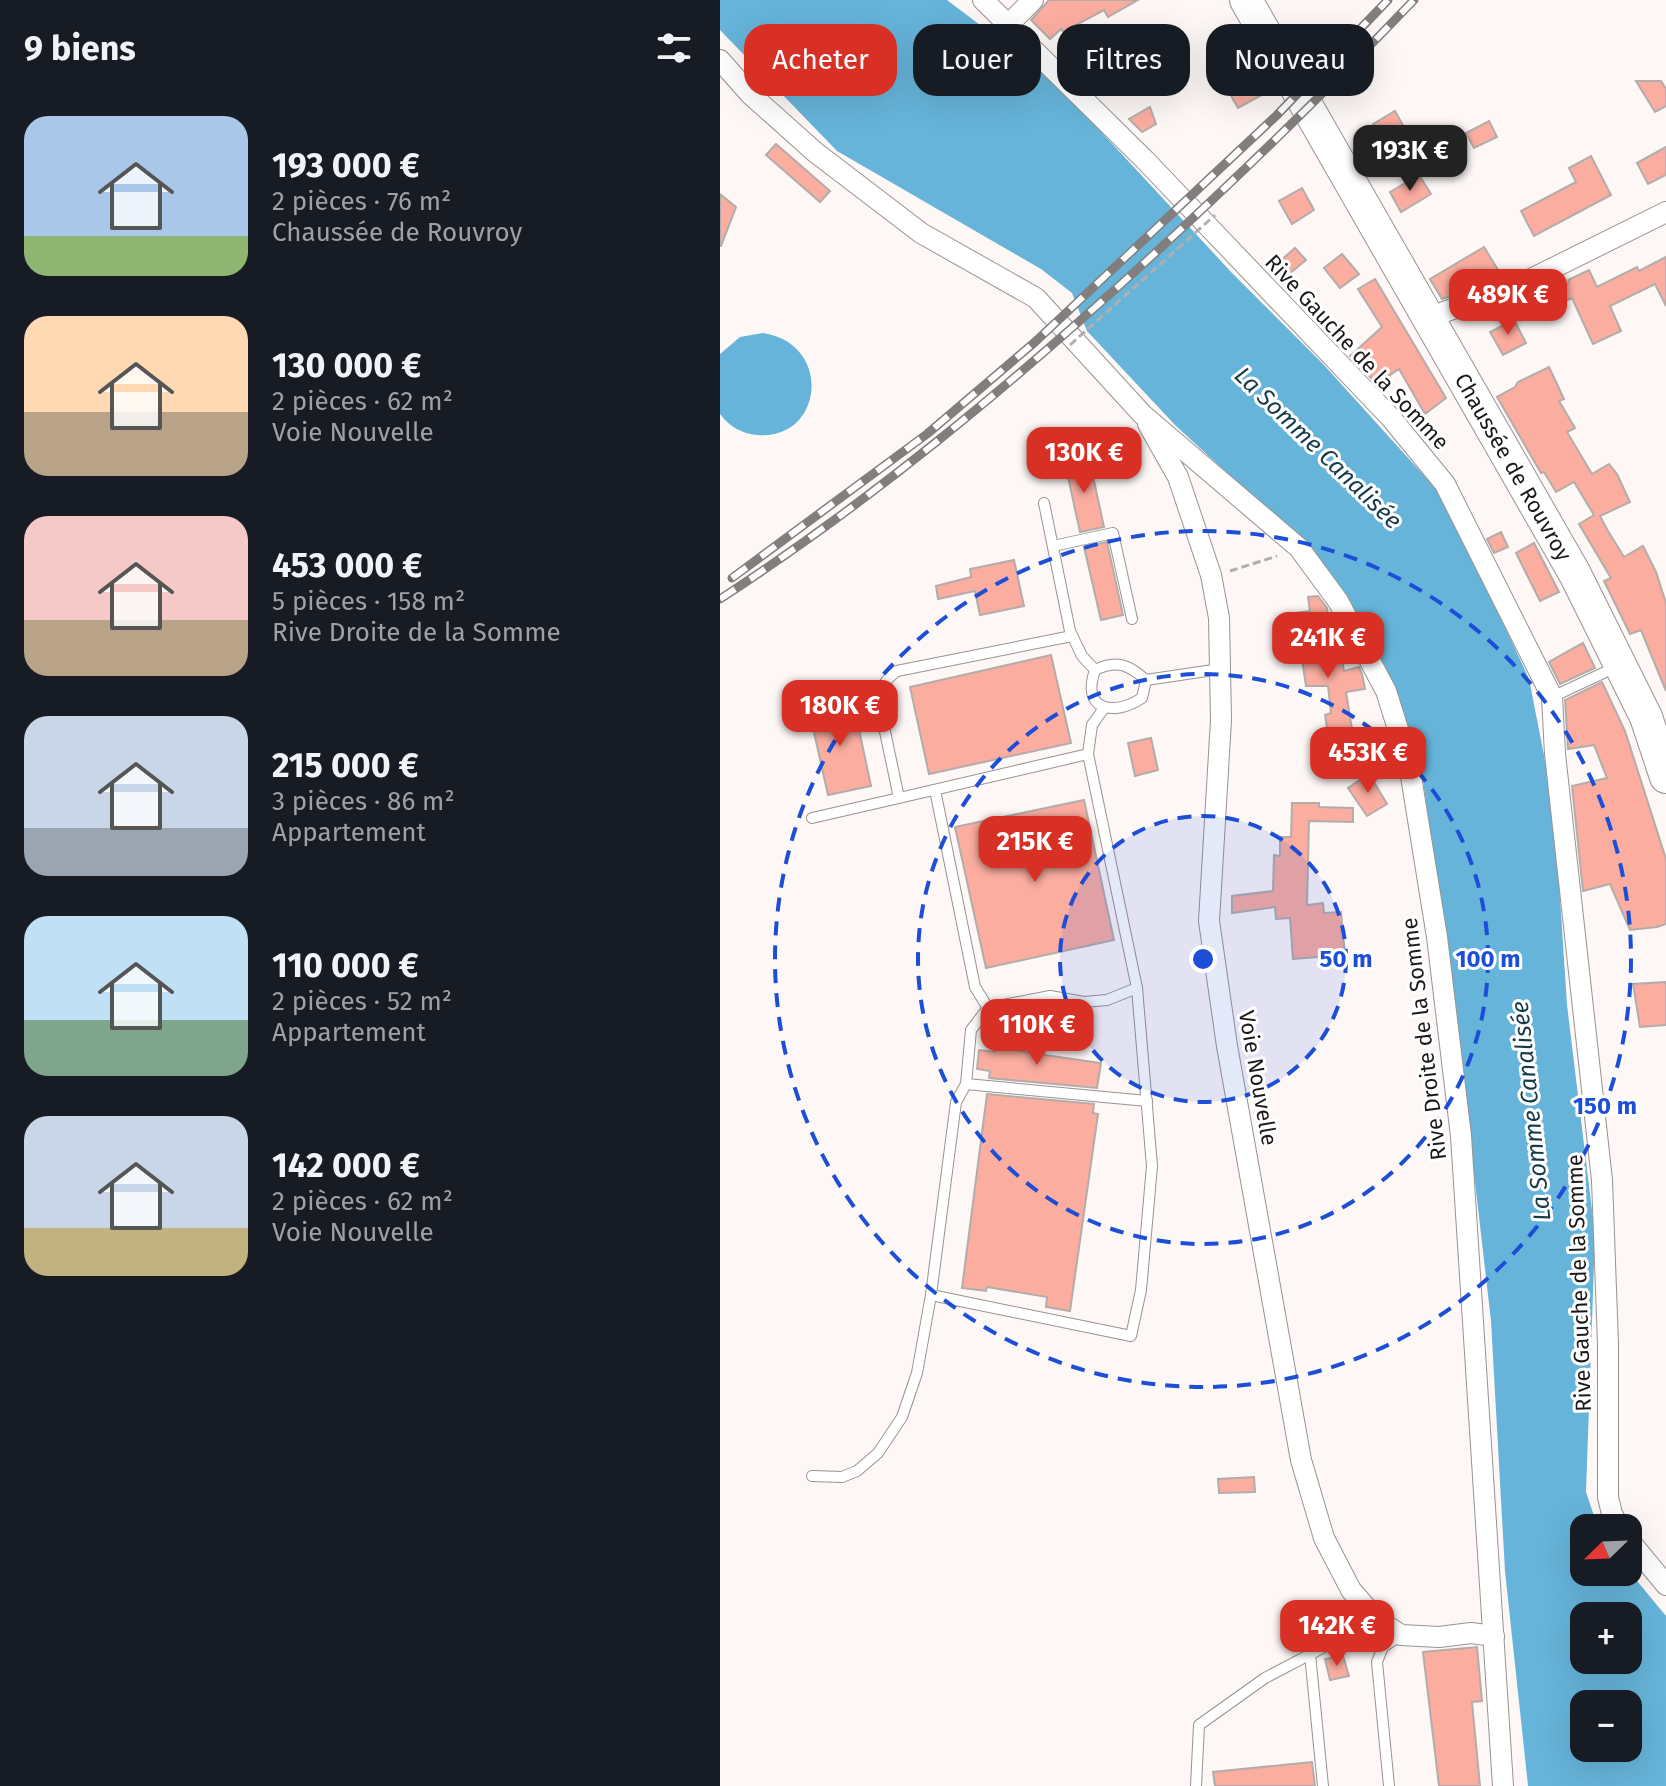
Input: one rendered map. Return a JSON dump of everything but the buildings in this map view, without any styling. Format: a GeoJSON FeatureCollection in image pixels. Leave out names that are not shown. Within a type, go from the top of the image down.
{"type":"FeatureCollection","features":[{"type":"Feature","properties":{"kind":"main road","name":"Chaussée de Rouvroy"},"geometry":{"type":"LineString","coordinates":[[1246,0],[1575,574],[1646,717],[1666,777]]}},
{"type":"Feature","properties":{"kind":"street","name":"Rive Gauche de la Somme"},"geometry":{"type":"LineString","coordinates":[[983,0],[1007,24]]}},
{"type":"Feature","properties":{"kind":"street"},"geometry":{"type":"LineString","coordinates":[[1009,24],[1033,0]]}},
{"type":"Feature","properties":{"kind":"street","name":"Rive Gauche de la Somme"},"geometry":{"type":"LineString","coordinates":[[1041,58],[1145,160],[1391,418],[1445,484],[1552,697],[1555,754],[1602,1180],[1608,1344],[1608,1497],[1612,1514]]}},
{"type":"Feature","properties":{"kind":"street","name":"Rive Droite de la Somme"},"geometry":{"type":"LineString","coordinates":[[720,60],[750,94],[815,152],[921,233],[1036,298],[1142,414],[1299,548],[1338,601],[1386,691],[1409,764],[1437,937],[1461,1136],[1503,1786]]}},
{"type":"Feature","properties":{"kind":"street"},"geometry":{"type":"LineString","coordinates":[[1431,323],[1444,312],[1513,288],[1666,212]]}},
{"type":"Feature","properties":{"kind":"street","name":"Voie Nouvelle"},"geometry":{"type":"LineString","coordinates":[[1142,414],[1178,477],[1211,575],[1219,618],[1221,720],[1209,921],[1227,1046],[1301,1460],[1324,1538],[1351,1590],[1376,1619],[1401,1635]]}},
{"type":"Feature","properties":{"kind":"street"},"geometry":{"type":"LineString","coordinates":[[1642,1556],[1666,1585]]}},
{"type":"Feature","properties":{"kind":"street"},"geometry":{"type":"LineString","coordinates":[[1401,1635],[1439,1637],[1471,1633],[1494,1636]]}},
{"type":"Feature","properties":{"kind":"lane"},"geometry":{"type":"LineString","coordinates":[[1044,503],[1072,636],[1082,656],[1095,670]]}},
{"type":"Feature","properties":{"kind":"lane"},"geometry":{"type":"LineString","coordinates":[[1053,546],[1113,533],[1132,619]]}},
{"type":"Feature","properties":{"kind":"lane"},"geometry":{"type":"LineString","coordinates":[[899,798],[879,703],[885,680],[897,671],[1072,636]]}},
{"type":"Feature","properties":{"kind":"lane"},"geometry":{"type":"LineString","coordinates":[[1120,663],[1133,668],[1146,680],[1142,698],[1132,705],[1114,710],[1104,708],[1094,698],[1091,683],[1095,670],[1106,664],[1120,663]]}},
{"type":"Feature","properties":{"kind":"lane"},"geometry":{"type":"LineString","coordinates":[[1552,697],[1620,665]]}},
{"type":"Feature","properties":{"kind":"lane"},"geometry":{"type":"LineString","coordinates":[[1146,680],[1220,669]]}},
{"type":"Feature","properties":{"kind":"lane"},"geometry":{"type":"LineString","coordinates":[[931,1295],[1131,1336],[1141,1290],[1152,1166],[1137,988],[1088,754],[1092,725],[1104,708]]}},
{"type":"Feature","properties":{"kind":"lane"},"geometry":{"type":"LineString","coordinates":[[812,818],[1088,754]]}},
{"type":"Feature","properties":{"kind":"lane"},"geometry":{"type":"LineString","coordinates":[[935,790],[975,987],[988,1008]]}},
{"type":"Feature","properties":{"kind":"lane"},"geometry":{"type":"LineString","coordinates":[[812,1476],[842,1477],[857,1471],[878,1453],[902,1417],[917,1373],[931,1295],[956,1102],[966,1084],[971,1030],[988,1008],[1050,996],[1084,1002],[1107,1000],[1137,988]]}},
{"type":"Feature","properties":{"kind":"lane"},"geometry":{"type":"LineString","coordinates":[[966,1084],[1147,1101]]}},
{"type":"Feature","properties":{"kind":"lane"},"geometry":{"type":"LineString","coordinates":[[1196,1786],[1199,1725],[1265,1678],[1310,1654],[1361,1633],[1376,1619]]}},
{"type":"Feature","properties":{"kind":"lane"},"geometry":{"type":"LineString","coordinates":[[1389,1786],[1377,1662],[1383,1647],[1401,1635]]}},
{"type":"Feature","properties":{"kind":"lane"},"geometry":{"type":"LineString","coordinates":[[1310,1654],[1323,1786]]}},
{"type":"Feature","properties":{"kind":"path"},"geometry":{"type":"LineString","coordinates":[[1070,345],[1215,215]]}},
{"type":"Feature","properties":{"kind":"path"},"geometry":{"type":"LineString","coordinates":[[1211,575],[1246,567],[1299,548]]}},
{"type":"Feature","properties":{"kind":"water","name":"La Somme Canalisée"},"geometry":{"type":"Polygon","coordinates":[[[720,0],[947,0],[979,24],[913,24],[913,96],[1041,96],[1041,71],[1054,81],[1057,96],[1068,96],[1232,273],[1323,364],[1448,502],[1529,679],[1554,806],[1567,1005],[1595,1235],[1586,1492],[1593,1514],[1570,1514],[1570,1586],[1641,1586],[1666,1616],[1666,1786],[1528,1786],[1505,1571],[1491,1321],[1458,1034],[1420,759],[1390,679],[1298,538],[1176,426],[1087,331],[1072,293],[1041,269],[837,151],[784,96],[897,96],[897,24],[744,24],[744,55],[720,30],[720,0]]]}},
{"type":"Feature","properties":{"kind":"water"},"geometry":{"type":"Polygon","coordinates":[[[763,333],[786,341],[801,354],[810,372],[811,390],[807,408],[796,423],[779,433],[757,435],[736,429],[720,414],[720,354],[740,337],[763,333]]]}},
{"type":"Feature","properties":{"kind":"railway"},"geometry":{"type":"LineString","coordinates":[[732,578],[927,434],[1035,342],[1276,116],[1388,0]]}},
{"type":"Feature","properties":{"kind":"railway"},"geometry":{"type":"LineString","coordinates":[[720,599],[831,523],[937,441],[1040,355],[1245,168],[1414,0]]}}]}
